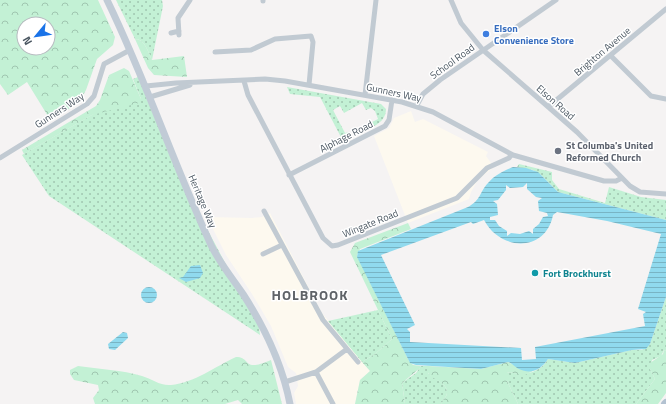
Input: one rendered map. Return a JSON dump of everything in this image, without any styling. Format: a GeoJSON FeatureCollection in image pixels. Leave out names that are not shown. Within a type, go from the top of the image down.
{"type":"FeatureCollection","features":[{"type":"Feature","properties":{"kind":"street","name":"Heritage Way"},"geometry":{"type":"LineString","coordinates":[[107,0],[146,86],[212,247],[256,314],[269,338],[285,382],[290,404]]}},
{"type":"Feature","properties":{"kind":"street"},"geometry":{"type":"LineString","coordinates":[[171,32],[179,33],[178,18],[190,0]]}},
{"type":"Feature","properties":{"kind":"street"},"geometry":{"type":"LineString","coordinates":[[365,95],[376,0]]}},
{"type":"Feature","properties":{"kind":"street","name":"Elson Road"},"geometry":{"type":"LineString","coordinates":[[451,0],[461,23],[483,50],[577,132],[622,178],[638,191],[666,194]]}},
{"type":"Feature","properties":{"kind":"street","name":"School Road"},"geometry":{"type":"LineString","coordinates":[[417,105],[423,94],[483,50],[556,0]]}},
{"type":"Feature","properties":{"kind":"street","name":"Brighton Avenue"},"geometry":{"type":"LineString","coordinates":[[548,107],[666,9]]}},
{"type":"Feature","properties":{"kind":"street"},"geometry":{"type":"LineString","coordinates":[[215,52],[251,50],[275,38],[310,36],[313,42],[309,85]]}},
{"type":"Feature","properties":{"kind":"street","name":"Gunners Way"},"geometry":{"type":"LineString","coordinates":[[0,158],[87,104],[94,96],[104,64],[130,50]]}},
{"type":"Feature","properties":{"kind":"street"},"geometry":{"type":"LineString","coordinates":[[611,56],[651,96],[666,99]]}},
{"type":"Feature","properties":{"kind":"street","name":"Gunners Way"},"geometry":{"type":"LineString","coordinates":[[146,86],[265,79],[309,85],[392,100],[417,105],[440,115],[511,155],[604,181],[616,181],[622,178]]}},
{"type":"Feature","properties":{"kind":"street","name":"Wingate Road"},"geometry":{"type":"LineString","coordinates":[[244,80],[248,95],[325,241],[329,245],[334,246],[457,198],[485,170],[509,158],[511,155]]}},
{"type":"Feature","properties":{"kind":"street","name":"Gunners Way"},"geometry":{"type":"LineString","coordinates":[[150,97],[194,84]]}},
{"type":"Feature","properties":{"kind":"street","name":"Alphage Road"},"geometry":{"type":"LineString","coordinates":[[290,175],[384,126],[389,120],[392,100]]}},
{"type":"Feature","properties":{"kind":"street"},"geometry":{"type":"LineString","coordinates":[[264,211],[320,316],[358,362]]}},
{"type":"Feature","properties":{"kind":"street"},"geometry":{"type":"LineString","coordinates":[[264,254],[282,245]]}},
{"type":"Feature","properties":{"kind":"street"},"geometry":{"type":"LineString","coordinates":[[285,382],[316,372],[347,349]]}},
{"type":"Feature","properties":{"kind":"street"},"geometry":{"type":"LineString","coordinates":[[316,372],[333,404]]}},
{"type":"Feature","properties":{"kind":"shaded area"},"geometry":{"type":"Polygon","coordinates":[[[411,111],[415,122],[423,119],[488,152],[486,156],[494,167],[478,180],[469,199],[408,223],[374,136],[389,128],[394,118],[411,111]]]}},
{"type":"Feature","properties":{"kind":"shaded area"},"geometry":{"type":"Polygon","coordinates":[[[270,213],[322,313],[370,371],[360,380],[355,404],[296,404],[294,393],[298,386],[296,373],[288,367],[271,326],[226,255],[207,217],[252,218],[262,217],[270,213]]]}},
{"type":"Feature","properties":{"kind":"green space"},"geometry":{"type":"Polygon","coordinates":[[[0,0],[98,0],[115,37],[113,45],[97,59],[86,90],[80,101],[51,121],[27,82],[8,95],[0,84],[0,0]]]}},
{"type":"Feature","properties":{"kind":"green space"},"geometry":{"type":"Polygon","coordinates":[[[116,0],[162,0],[163,6],[152,60],[144,44],[135,39],[116,0]]]}},
{"type":"Feature","properties":{"kind":"green space"},"geometry":{"type":"Polygon","coordinates":[[[135,39],[144,44],[152,60],[184,56],[187,77],[154,75],[148,68],[135,39]]]}},
{"type":"Feature","properties":{"kind":"green space"},"geometry":{"type":"Polygon","coordinates":[[[124,68],[129,71],[141,99],[139,103],[92,115],[24,154],[22,150],[96,106],[100,100],[109,75],[124,68]]]}},
{"type":"Feature","properties":{"kind":"green space"},"geometry":{"type":"Polygon","coordinates":[[[138,77],[176,170],[259,327],[260,335],[49,196],[22,155],[97,112],[141,99],[133,79],[138,77]]]}},
{"type":"Feature","properties":{"kind":"green space"},"geometry":{"type":"Polygon","coordinates":[[[287,87],[381,104],[386,109],[385,114],[383,119],[375,126],[355,134],[354,131],[378,119],[375,111],[371,108],[366,110],[362,103],[344,113],[340,106],[333,110],[345,133],[349,132],[351,137],[343,141],[320,97],[290,94],[287,87]]]}},
{"type":"Feature","properties":{"kind":"green space"},"geometry":{"type":"Polygon","coordinates":[[[519,164],[552,172],[552,180],[559,189],[605,203],[609,187],[641,197],[666,200],[666,220],[558,192],[541,175],[533,170],[517,167],[519,164]]]}},
{"type":"Feature","properties":{"kind":"green space"},"geometry":{"type":"Polygon","coordinates":[[[408,223],[411,229],[360,249],[357,255],[409,361],[413,365],[421,366],[402,383],[405,404],[355,404],[360,380],[370,371],[362,362],[375,354],[392,339],[350,252],[355,243],[408,223]]]}},
{"type":"Feature","properties":{"kind":"green space"},"geometry":{"type":"Polygon","coordinates":[[[666,297],[666,351],[664,350],[661,356],[652,360],[650,369],[655,379],[636,404],[518,404],[507,381],[507,373],[526,374],[532,372],[541,367],[548,359],[575,363],[632,350],[642,350],[650,344],[666,297]]]}},
{"type":"Feature","properties":{"kind":"green space"},"geometry":{"type":"Polygon","coordinates":[[[378,310],[392,339],[375,354],[362,362],[328,321],[378,310]]]}},
{"type":"Feature","properties":{"kind":"green space"},"geometry":{"type":"Polygon","coordinates":[[[664,350],[666,351],[666,393],[658,404],[636,404],[655,379],[650,369],[650,363],[663,354],[664,350]]]}},
{"type":"Feature","properties":{"kind":"green space"},"geometry":{"type":"Polygon","coordinates":[[[236,357],[244,359],[251,365],[262,364],[271,360],[282,404],[242,404],[238,400],[225,404],[95,404],[93,398],[99,390],[98,385],[74,380],[70,374],[70,370],[78,366],[127,372],[156,382],[171,385],[180,384],[196,378],[236,357]]]}},
{"type":"Feature","properties":{"kind":"green space"},"geometry":{"type":"Polygon","coordinates":[[[508,362],[526,371],[535,370],[523,376],[510,372],[507,373],[507,381],[518,404],[441,404],[447,394],[447,389],[442,383],[431,376],[427,370],[428,366],[481,369],[508,362]]]}},
{"type":"Feature","properties":{"kind":"green space"},"geometry":{"type":"Polygon","coordinates":[[[421,366],[428,366],[428,373],[445,386],[447,394],[441,404],[405,404],[402,383],[416,373],[421,366]]]}},
{"type":"Feature","properties":{"kind":"water"},"geometry":{"type":"Polygon","coordinates":[[[513,167],[526,168],[538,172],[558,192],[666,220],[666,297],[650,344],[646,349],[632,350],[575,363],[548,359],[543,366],[532,371],[523,371],[508,362],[481,369],[416,365],[410,363],[357,257],[358,251],[468,207],[478,199],[491,180],[513,167]],[[527,183],[523,187],[510,188],[506,185],[506,190],[498,200],[493,201],[497,204],[498,215],[490,217],[490,220],[495,220],[499,226],[507,231],[507,236],[511,233],[520,234],[529,231],[533,234],[533,229],[539,224],[543,217],[548,216],[547,213],[539,211],[538,201],[542,198],[536,197],[527,189],[527,183]],[[557,212],[553,215],[549,227],[542,236],[533,241],[522,243],[511,242],[501,238],[484,220],[473,224],[471,222],[381,255],[415,325],[407,329],[410,332],[410,342],[521,348],[522,360],[536,359],[535,347],[645,326],[643,314],[646,312],[638,309],[661,234],[607,221],[557,212]]]}},
{"type":"Feature","properties":{"kind":"water"},"geometry":{"type":"Polygon","coordinates":[[[200,265],[203,273],[200,278],[186,282],[179,278],[183,277],[191,266],[200,265]]]}},
{"type":"Feature","properties":{"kind":"water"},"geometry":{"type":"Polygon","coordinates":[[[146,287],[152,287],[157,292],[155,301],[152,303],[146,303],[141,298],[141,292],[146,287]]]}},
{"type":"Feature","properties":{"kind":"water"},"geometry":{"type":"Polygon","coordinates":[[[123,332],[127,333],[128,338],[115,350],[109,349],[108,344],[123,332]]]}},
{"type":"Feature","properties":{"kind":"place","name":"Elson Convenience Store"},"geometry":{"type":"Point","coordinates":[486,34]}},
{"type":"Feature","properties":{"kind":"place","name":"St Columba's United Reformed Church"},"geometry":{"type":"Point","coordinates":[558,151]}},
{"type":"Feature","properties":{"kind":"place","name":"Fort Brockhurst"},"geometry":{"type":"Point","coordinates":[535,273]}},
{"type":"Feature","properties":{"kind":"district","name":"HOLBROOK"},"geometry":{"type":"Point","coordinates":[310,295]}}]}
